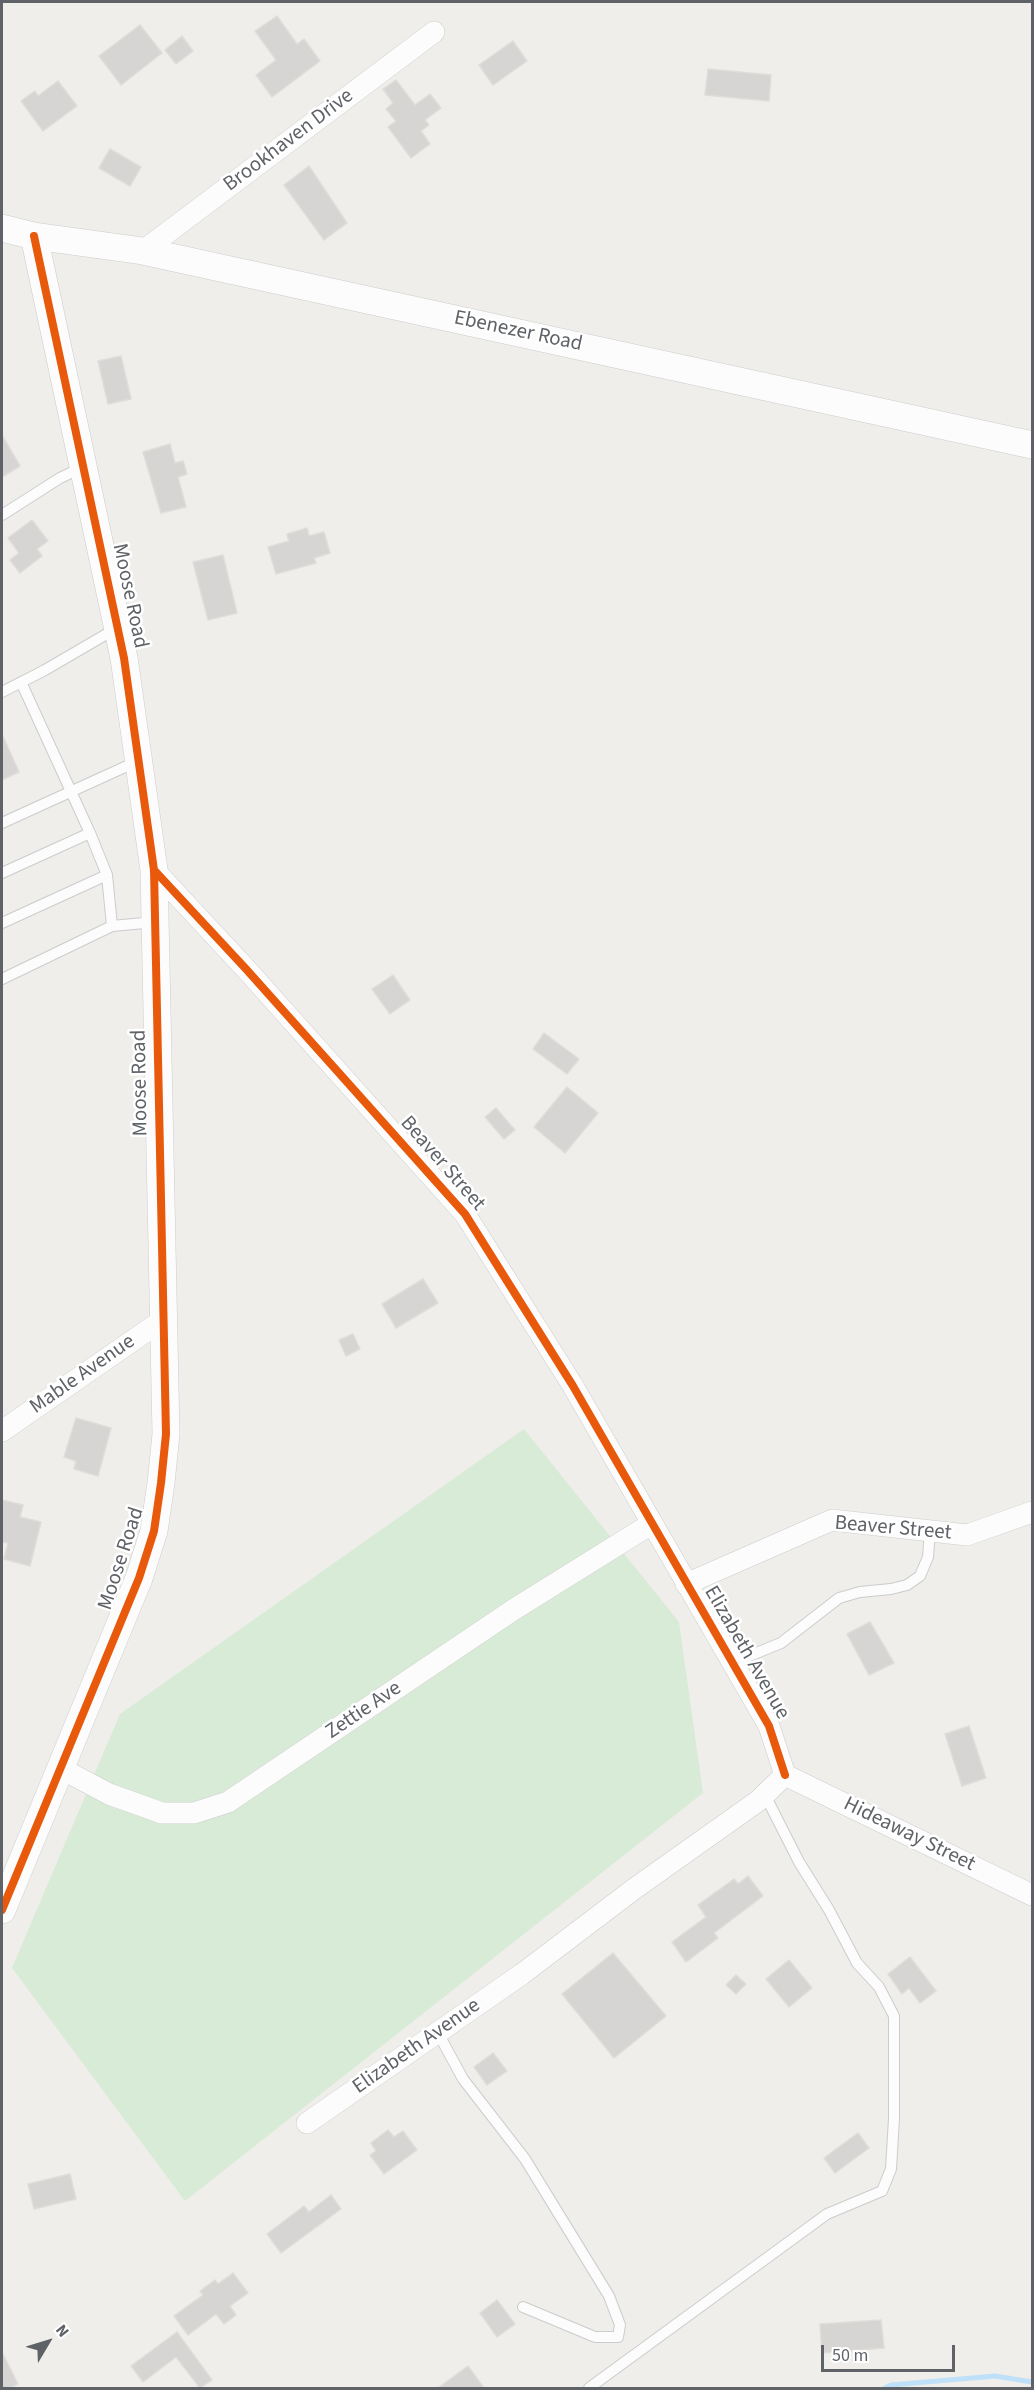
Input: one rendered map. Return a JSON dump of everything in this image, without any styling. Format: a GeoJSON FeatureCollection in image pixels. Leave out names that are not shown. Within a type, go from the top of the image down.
{"type":"FeatureCollection","features":[{"type":"Feature","properties":{"kind":"street","name":"Brookhaven Drive"},"geometry":{"type":"LineString","coordinates":[[144,251],[434,32]]}},
{"type":"Feature","properties":{"kind":"street","name":"Ebenezer Road"},"geometry":{"type":"LineString","coordinates":[[2,228],[34,236],[144,251],[1032,445]]}},
{"type":"Feature","properties":{"kind":"street","name":"Moose Road"},"geometry":{"type":"LineString","coordinates":[[2,1910],[139,1578],[154,1531],[165,1434],[154,870],[117,628],[34,236]]}},
{"type":"Feature","properties":{"kind":"street","name":"Beaver Street"},"geometry":{"type":"LineString","coordinates":[[154,870],[246,969],[465,1214],[573,1386],[686,1584],[832,1520],[967,1535],[1032,1512]]}},
{"type":"Feature","properties":{"kind":"street","name":"Mable Avenue"},"geometry":{"type":"LineString","coordinates":[[2,1431],[164,1319]]}},
{"type":"Feature","properties":{"kind":"street","name":"Zettie Ave"},"geometry":{"type":"LineString","coordinates":[[60,1768],[109,1794],[162,1813],[194,1813],[228,1802],[513,1610],[651,1524]]}},
{"type":"Feature","properties":{"kind":"street","name":"Elizabeth Avenue"},"geometry":{"type":"LineString","coordinates":[[307,2123],[522,1974],[634,1889],[765,1795],[785,1775],[769,1726],[686,1584]]}},
{"type":"Feature","properties":{"kind":"street","name":"Hideaway Street"},"geometry":{"type":"LineString","coordinates":[[785,1775],[1032,1895]]}},
{"type":"Feature","properties":{"kind":"lane"},"geometry":{"type":"LineString","coordinates":[[2,515],[50,484],[83,467]]}},
{"type":"Feature","properties":{"kind":"lane"},"geometry":{"type":"LineString","coordinates":[[2,692],[117,628]]}},
{"type":"Feature","properties":{"kind":"lane"},"geometry":{"type":"LineString","coordinates":[[21,682],[107,875],[112,926]]}},
{"type":"Feature","properties":{"kind":"lane"},"geometry":{"type":"LineString","coordinates":[[2,823],[139,761]]}},
{"type":"Feature","properties":{"kind":"lane"},"geometry":{"type":"LineString","coordinates":[[2,873],[90,833]]}},
{"type":"Feature","properties":{"kind":"lane"},"geometry":{"type":"LineString","coordinates":[[2,923],[107,875]]}},
{"type":"Feature","properties":{"kind":"lane"},"geometry":{"type":"LineString","coordinates":[[2,979],[112,926],[156,922]]}},
{"type":"Feature","properties":{"kind":"lane"},"geometry":{"type":"LineString","coordinates":[[732,1663],[781,1643],[839,1598],[860,1592],[907,1585],[920,1576],[928,1557],[930,1531]]}},
{"type":"Feature","properties":{"kind":"lane"},"geometry":{"type":"LineString","coordinates":[[589,2388],[827,2214],[882,2191],[891,2169],[894,2119],[894,2016],[879,1987],[857,1963],[829,1910],[799,1862],[765,1795]]}},
{"type":"Feature","properties":{"kind":"lane"},"geometry":{"type":"LineString","coordinates":[[438,2033],[463,2079],[525,2159],[609,2296],[621,2325],[618,2337],[595,2337],[522,2307]]}},
{"type":"Feature","properties":{"kind":"green space"},"geometry":{"type":"Polygon","coordinates":[[[524,1429],[679,1622],[703,1793],[185,2201],[12,1968],[120,1714],[524,1429]]]}},
{"type":"Feature","properties":{"kind":"building"},"geometry":{"type":"Polygon","coordinates":[[[277,16],[297,44],[304,39],[320,61],[272,97],[256,75],[276,60],[255,31],[277,16]]]}},
{"type":"Feature","properties":{"kind":"building"},"geometry":{"type":"Polygon","coordinates":[[[140,25],[162,53],[121,85],[99,56],[140,25]]]}},
{"type":"Feature","properties":{"kind":"building"},"geometry":{"type":"Polygon","coordinates":[[[182,36],[193,51],[176,64],[165,50],[182,36]]]}},
{"type":"Feature","properties":{"kind":"building"},"geometry":{"type":"Polygon","coordinates":[[[513,41],[527,61],[493,85],[479,65],[513,41]]]}},
{"type":"Feature","properties":{"kind":"building"},"geometry":{"type":"Polygon","coordinates":[[[708,69],[771,75],[769,101],[705,95],[708,69]]]}},
{"type":"Feature","properties":{"kind":"building"},"geometry":{"type":"Polygon","coordinates":[[[396,80],[415,105],[430,94],[441,108],[425,120],[429,125],[421,131],[430,144],[411,158],[388,127],[396,121],[386,109],[393,103],[383,89],[396,80]]]}},
{"type":"Feature","properties":{"kind":"building"},"geometry":{"type":"Polygon","coordinates":[[[58,81],[77,106],[43,131],[21,101],[35,91],[38,96],[58,81]]]}},
{"type":"Feature","properties":{"kind":"building"},"geometry":{"type":"Polygon","coordinates":[[[110,149],[141,167],[130,186],[99,168],[110,149]]]}},
{"type":"Feature","properties":{"kind":"building"},"geometry":{"type":"Polygon","coordinates":[[[309,166],[347,223],[324,240],[284,185],[309,166]]]}},
{"type":"Feature","properties":{"kind":"building"},"geometry":{"type":"Polygon","coordinates":[[[121,356],[131,399],[108,404],[98,361],[121,356]]]}},
{"type":"Feature","properties":{"kind":"building"},"geometry":{"type":"Polygon","coordinates":[[[2,435],[20,466],[2,477],[2,435]]]}},
{"type":"Feature","properties":{"kind":"building"},"geometry":{"type":"Polygon","coordinates":[[[170,444],[175,463],[183,461],[187,474],[178,477],[186,507],[161,513],[143,452],[170,444]]]}},
{"type":"Feature","properties":{"kind":"building"},"geometry":{"type":"Polygon","coordinates":[[[32,520],[48,541],[37,549],[42,556],[20,573],[10,560],[19,553],[8,538],[32,520]]]}},
{"type":"Feature","properties":{"kind":"building"},"geometry":{"type":"Polygon","coordinates":[[[307,528],[309,536],[324,532],[330,553],[314,558],[316,563],[276,574],[268,547],[289,541],[287,534],[307,528]]]}},
{"type":"Feature","properties":{"kind":"building"},"geometry":{"type":"Polygon","coordinates":[[[223,555],[237,613],[208,620],[193,562],[223,555]]]}},
{"type":"Feature","properties":{"kind":"building"},"geometry":{"type":"Polygon","coordinates":[[[2,734],[19,772],[2,780],[2,734]]]}},
{"type":"Feature","properties":{"kind":"building"},"geometry":{"type":"Polygon","coordinates":[[[393,975],[410,1000],[390,1014],[372,989],[393,975]]]}},
{"type":"Feature","properties":{"kind":"building"},"geometry":{"type":"Polygon","coordinates":[[[544,1033],[579,1059],[567,1074],[533,1049],[544,1033]]]}},
{"type":"Feature","properties":{"kind":"building"},"geometry":{"type":"Polygon","coordinates":[[[567,1087],[598,1113],[565,1153],[534,1127],[567,1087]]]}},
{"type":"Feature","properties":{"kind":"building"},"geometry":{"type":"Polygon","coordinates":[[[496,1108],[515,1130],[504,1139],[485,1117],[496,1108]]]}},
{"type":"Feature","properties":{"kind":"building"},"geometry":{"type":"Polygon","coordinates":[[[423,1279],[438,1303],[396,1328],[382,1304],[423,1279]]]}},
{"type":"Feature","properties":{"kind":"building"},"geometry":{"type":"Polygon","coordinates":[[[353,1334],[360,1349],[346,1356],[339,1340],[353,1334]]]}},
{"type":"Feature","properties":{"kind":"building"},"geometry":{"type":"Polygon","coordinates":[[[76,1418],[111,1428],[98,1476],[74,1469],[76,1461],[64,1457],[76,1418]]]}},
{"type":"Feature","properties":{"kind":"building"},"geometry":{"type":"Polygon","coordinates":[[[2,1500],[23,1505],[20,1517],[41,1522],[30,1566],[4,1559],[8,1543],[2,1542],[2,1500]]]}},
{"type":"Feature","properties":{"kind":"building"},"geometry":{"type":"Polygon","coordinates":[[[870,1622],[894,1663],[869,1675],[847,1634],[870,1622]]]}},
{"type":"Feature","properties":{"kind":"building"},"geometry":{"type":"Polygon","coordinates":[[[969,1726],[986,1778],[962,1786],[945,1734],[969,1726]]]}},
{"type":"Feature","properties":{"kind":"building"},"geometry":{"type":"Polygon","coordinates":[[[748,1876],[763,1896],[714,1933],[718,1938],[686,1962],[672,1942],[706,1917],[698,1905],[734,1879],[738,1884],[748,1876]]]}},
{"type":"Feature","properties":{"kind":"building"},"geometry":{"type":"Polygon","coordinates":[[[613,1953],[666,2016],[614,2058],[562,1994],[613,1953]]]}},
{"type":"Feature","properties":{"kind":"building"},"geometry":{"type":"Polygon","coordinates":[[[910,1957],[936,1991],[920,2003],[909,1988],[902,1994],[888,1974],[910,1957]]]}},
{"type":"Feature","properties":{"kind":"building"},"geometry":{"type":"Polygon","coordinates":[[[789,1960],[812,1988],[789,2007],[766,1979],[789,1960]]]}},
{"type":"Feature","properties":{"kind":"building"},"geometry":{"type":"Polygon","coordinates":[[[736,1975],[746,1984],[736,1994],[726,1985],[736,1975]]]}},
{"type":"Feature","properties":{"kind":"building"},"geometry":{"type":"Polygon","coordinates":[[[493,2053],[507,2071],[487,2085],[474,2067],[493,2053]]]}},
{"type":"Feature","properties":{"kind":"building"},"geometry":{"type":"Polygon","coordinates":[[[388,2130],[394,2137],[403,2131],[417,2150],[384,2174],[370,2155],[376,2151],[371,2143],[388,2130]]]}},
{"type":"Feature","properties":{"kind":"building"},"geometry":{"type":"Polygon","coordinates":[[[858,2133],[869,2148],[835,2173],[824,2158],[858,2133]]]}},
{"type":"Feature","properties":{"kind":"building"},"geometry":{"type":"Polygon","coordinates":[[[70,2174],[76,2199],[34,2209],[28,2184],[70,2174]]]}},
{"type":"Feature","properties":{"kind":"building"},"geometry":{"type":"Polygon","coordinates":[[[331,2195],[341,2209],[281,2253],[267,2234],[304,2206],[309,2212],[331,2195]]]}},
{"type":"Feature","properties":{"kind":"building"},"geometry":{"type":"Polygon","coordinates":[[[233,2273],[248,2293],[230,2306],[236,2315],[224,2324],[216,2314],[188,2335],[174,2316],[203,2295],[200,2291],[215,2280],[218,2284],[233,2273]]]}},
{"type":"Feature","properties":{"kind":"building"},"geometry":{"type":"Polygon","coordinates":[[[497,2300],[515,2324],[497,2337],[480,2313],[497,2300]]]}},
{"type":"Feature","properties":{"kind":"building"},"geometry":{"type":"Polygon","coordinates":[[[881,2320],[884,2348],[822,2353],[820,2324],[881,2320]]]}},
{"type":"Feature","properties":{"kind":"building"},"geometry":{"type":"Polygon","coordinates":[[[177,2332],[212,2380],[200,2388],[176,2357],[143,2382],[131,2366],[177,2332]]]}},
{"type":"Feature","properties":{"kind":"building"},"geometry":{"type":"Polygon","coordinates":[[[2,2352],[18,2384],[10,2388],[2,2388],[2,2352]]]}},
{"type":"Feature","properties":{"kind":"building"},"geometry":{"type":"Polygon","coordinates":[[[468,2366],[484,2388],[438,2388],[468,2366]]]}},
{"type":"Feature","properties":{"kind":"waterway"},"geometry":{"type":"LineString","coordinates":[[885,2388],[891,2385],[995,2376],[1032,2382]]}},
{"type":"Feature","properties":{"kind":"cycle path"},"geometry":{"type":"LineString","coordinates":[[2,1910],[139,1578],[154,1531],[166,1434],[154,870],[124,658],[34,236]]}},
{"type":"Feature","properties":{"kind":"cycle path"},"geometry":{"type":"LineString","coordinates":[[154,870],[246,969],[465,1214],[573,1386],[769,1726],[785,1775]]}}]}
